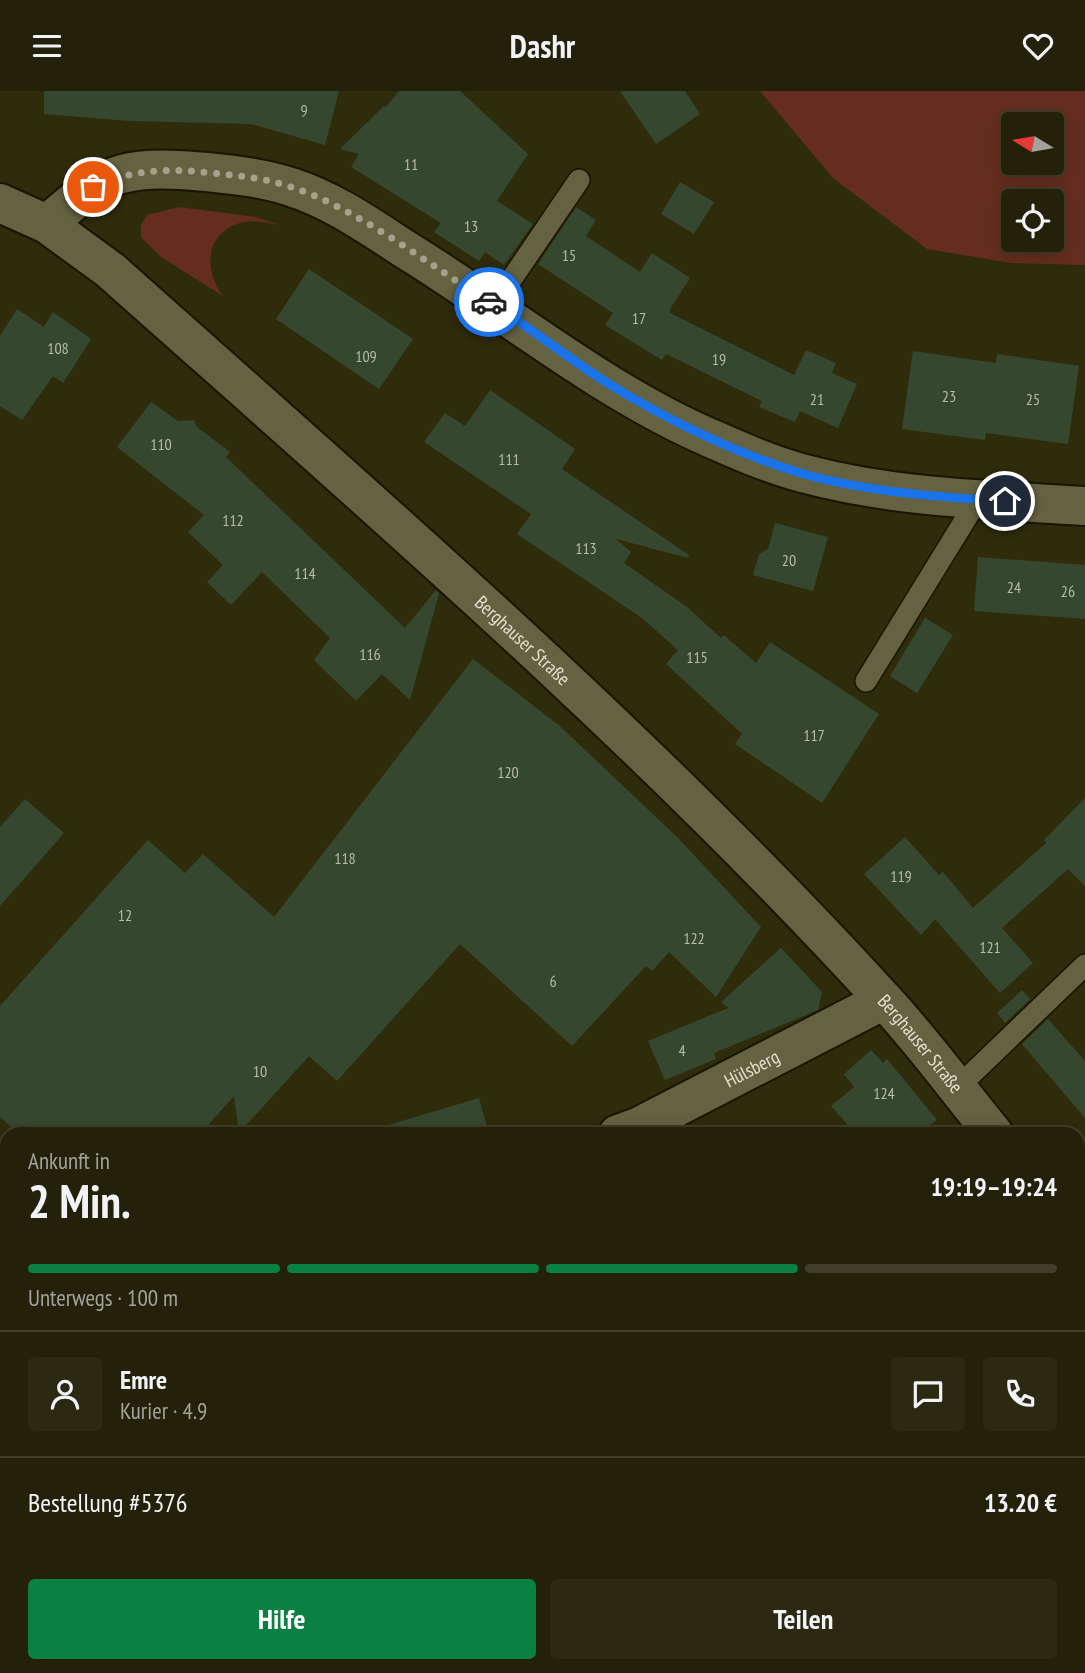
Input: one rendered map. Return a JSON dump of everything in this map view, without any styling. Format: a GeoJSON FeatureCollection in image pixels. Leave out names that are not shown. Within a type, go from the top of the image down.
{"type":"FeatureCollection","features":[{"type":"Feature","properties":{"kind":"street"},"geometry":{"type":"LineString","coordinates":[[47,225],[93,187],[120,175],[162,169],[257,177],[292,187],[334,204],[494,305],[612,386],[699,433],[747,453],[799,473],[841,483],[978,499],[1085,506]]}},
{"type":"Feature","properties":{"kind":"street","name":"Berghauser Straße"},"geometry":{"type":"LineString","coordinates":[[0,203],[47,225],[110,270],[482,602],[657,765],[884,1000],[989,1127]]}},
{"type":"Feature","properties":{"kind":"street","name":"Hülsberg"},"geometry":{"type":"LineString","coordinates":[[637,1127],[884,1000]]}},
{"type":"Feature","properties":{"kind":"lane"},"geometry":{"type":"LineString","coordinates":[[494,305],[579,180]]}},
{"type":"Feature","properties":{"kind":"lane"},"geometry":{"type":"LineString","coordinates":[[866,681],[978,499]]}},
{"type":"Feature","properties":{"kind":"lane"},"geometry":{"type":"LineString","coordinates":[[958,1087],[1085,965]]}},
{"type":"Feature","properties":{"kind":"shaded area"},"geometry":{"type":"Polygon","coordinates":[[[760,91],[1085,91],[1085,265],[1011,263],[927,249],[833,178],[760,91]]]}},
{"type":"Feature","properties":{"kind":"shaded area"},"geometry":{"type":"Polygon","coordinates":[[[179,207],[256,217],[279,225],[245,222],[228,228],[219,236],[211,254],[211,265],[213,276],[223,296],[161,257],[141,237],[141,225],[147,215],[179,207]]]}},
{"type":"Feature","properties":{"kind":"building"},"geometry":{"type":"Polygon","coordinates":[[[44,91],[339,91],[325,145],[251,124],[130,121],[44,114],[44,91]]]}},
{"type":"Feature","properties":{"kind":"building"},"geometry":{"type":"Polygon","coordinates":[[[399,91],[460,91],[528,154],[497,201],[533,224],[504,265],[485,252],[479,261],[434,232],[441,223],[351,167],[359,154],[340,149],[386,107],[399,91]]]}},
{"type":"Feature","properties":{"kind":"building"},"geometry":{"type":"Polygon","coordinates":[[[620,91],[685,91],[700,114],[656,144],[620,91]]]}},
{"type":"Feature","properties":{"kind":"building"},"geometry":{"type":"Polygon","coordinates":[[[680,182],[714,202],[694,234],[661,214],[680,182]]]}},
{"type":"Feature","properties":{"kind":"building"},"geometry":{"type":"Polygon","coordinates":[[[576,207],[596,220],[586,236],[640,272],[652,253],[690,278],[670,313],[794,375],[806,350],[836,363],[832,373],[857,384],[838,428],[800,411],[795,422],[759,407],[762,401],[666,354],[662,360],[605,325],[613,313],[538,264],[576,207]]]}},
{"type":"Feature","properties":{"kind":"building"},"geometry":{"type":"Polygon","coordinates":[[[309,269],[413,339],[379,389],[276,319],[309,269]]]}},
{"type":"Feature","properties":{"kind":"building"},"geometry":{"type":"Polygon","coordinates":[[[17,309],[44,327],[53,312],[91,339],[63,383],[53,376],[22,420],[0,406],[0,336],[17,309]]]}},
{"type":"Feature","properties":{"kind":"building"},"geometry":{"type":"Polygon","coordinates":[[[913,351],[996,363],[997,354],[1079,366],[1068,444],[986,433],[985,440],[902,429],[913,351]]]}},
{"type":"Feature","properties":{"kind":"building"},"geometry":{"type":"Polygon","coordinates":[[[490,390],[575,449],[562,469],[689,555],[688,558],[616,539],[631,552],[624,563],[687,607],[721,638],[724,635],[756,663],[770,642],[879,714],[822,803],[735,744],[742,734],[666,664],[678,650],[642,618],[517,534],[531,514],[424,442],[445,413],[465,426],[490,390]]]}},
{"type":"Feature","properties":{"kind":"building"},"geometry":{"type":"Polygon","coordinates":[[[151,402],[178,421],[194,420],[197,427],[230,452],[226,457],[405,628],[436,590],[439,593],[410,700],[382,674],[356,701],[314,660],[330,638],[262,572],[231,605],[207,582],[223,565],[188,532],[204,515],[117,447],[151,402]]]}},
{"type":"Feature","properties":{"kind":"building"},"geometry":{"type":"Polygon","coordinates":[[[775,523],[828,537],[813,591],[753,575],[759,554],[768,549],[775,523]]]}},
{"type":"Feature","properties":{"kind":"building"},"geometry":{"type":"Polygon","coordinates":[[[978,557],[1085,565],[1085,619],[974,611],[978,557]]]}},
{"type":"Feature","properties":{"kind":"building"},"geometry":{"type":"Polygon","coordinates":[[[925,618],[953,635],[917,693],[890,676],[925,618]]]}},
{"type":"Feature","properties":{"kind":"building"},"geometry":{"type":"Polygon","coordinates":[[[473,659],[561,727],[677,837],[761,927],[716,997],[669,952],[652,971],[646,966],[572,1046],[460,944],[337,1081],[309,1056],[244,1127],[238,1127],[234,1096],[206,1127],[11,1127],[0,1117],[0,1006],[148,840],[185,873],[203,854],[274,917],[473,659]]]}},
{"type":"Feature","properties":{"kind":"building"},"geometry":{"type":"Polygon","coordinates":[[[1085,798],[1085,886],[1068,869],[1002,928],[1033,963],[1000,993],[935,919],[921,935],[864,874],[905,837],[939,875],[943,872],[973,908],[1046,843],[1044,840],[1085,798]]]}},
{"type":"Feature","properties":{"kind":"building"},"geometry":{"type":"Polygon","coordinates":[[[25,799],[64,833],[0,906],[0,827],[25,799]]]}},
{"type":"Feature","properties":{"kind":"building"},"geometry":{"type":"Polygon","coordinates":[[[781,948],[822,992],[818,1010],[714,1053],[716,1059],[665,1080],[648,1041],[728,1008],[721,1002],[781,948]]]}},
{"type":"Feature","properties":{"kind":"building"},"geometry":{"type":"Polygon","coordinates":[[[1022,990],[1030,999],[1005,1023],[997,1013],[1022,990]]]}},
{"type":"Feature","properties":{"kind":"building"},"geometry":{"type":"Polygon","coordinates":[[[1048,1019],[1085,1061],[1085,1118],[1022,1044],[1048,1019]]]}},
{"type":"Feature","properties":{"kind":"building"},"geometry":{"type":"Polygon","coordinates":[[[871,1050],[883,1063],[887,1059],[937,1120],[927,1127],[850,1127],[831,1106],[854,1087],[844,1074],[871,1050]]]}},
{"type":"Feature","properties":{"kind":"building"},"geometry":{"type":"Polygon","coordinates":[[[479,1098],[487,1127],[385,1127],[479,1098]]]}},
{"type":"Feature","properties":{"kind":"way so far"},"geometry":{"type":"LineString","coordinates":[[93,187],[120,175],[152,169],[257,177],[292,187],[334,204],[489,302]]}},
{"type":"Feature","properties":{"kind":"route"},"geometry":{"type":"LineString","coordinates":[[489,302],[612,386],[699,433],[747,453],[799,473],[841,483],[918,494],[1005,501]]}}]}
